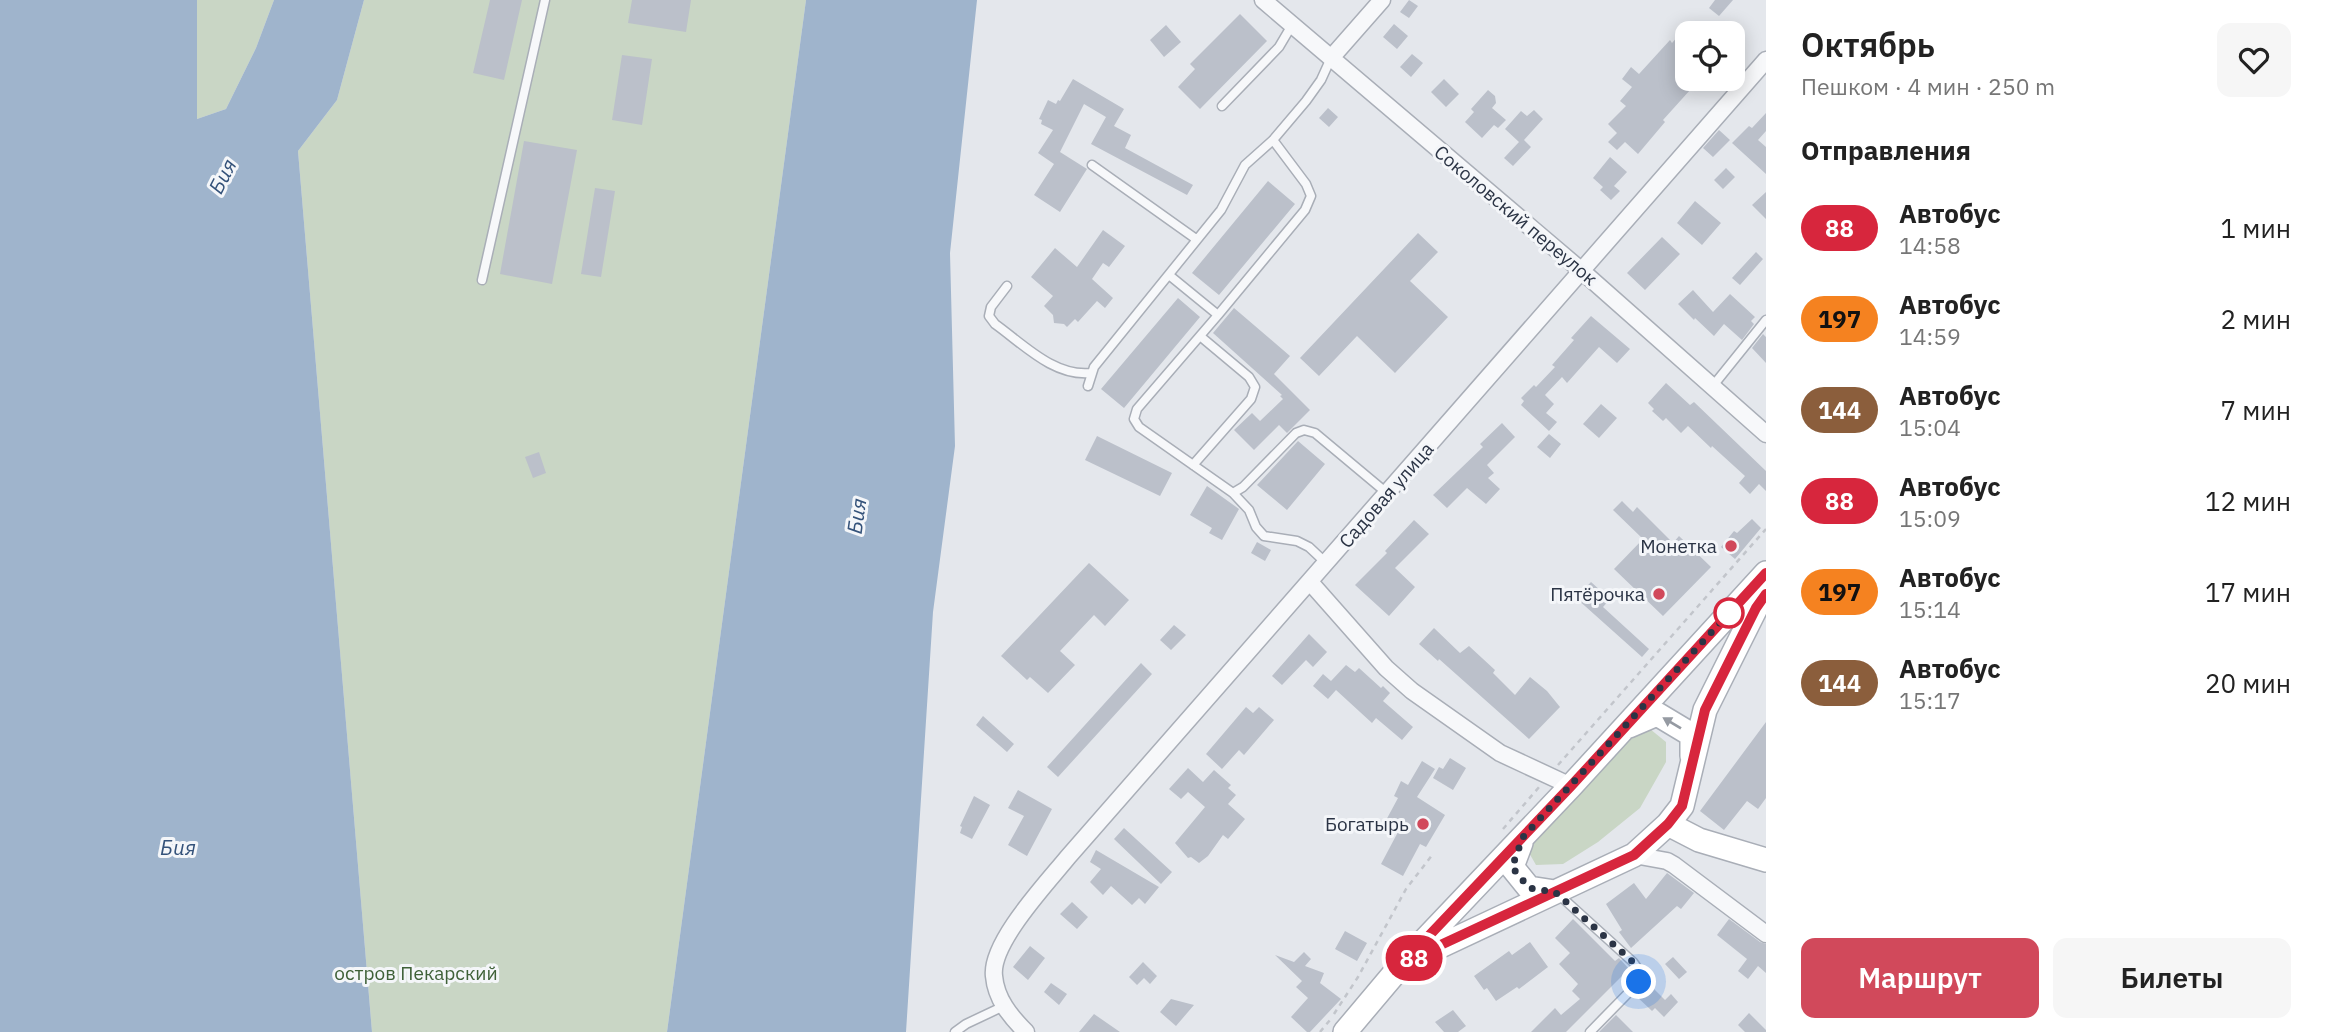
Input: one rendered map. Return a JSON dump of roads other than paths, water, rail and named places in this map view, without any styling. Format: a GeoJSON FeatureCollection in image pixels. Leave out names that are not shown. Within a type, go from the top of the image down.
{"type":"FeatureCollection","features":[{"type":"Feature","properties":{"kind":"main road"},"geometry":{"type":"LineString","coordinates":[[1345,1032],[1513,833],[1571,786],[1766,573]]}},
{"type":"Feature","properties":{"kind":"main road"},"geometry":{"type":"LineString","coordinates":[[1404,962],[1634,855],[1668,824],[1682,806],[1705,710],[1756,608],[1766,594]]}},
{"type":"Feature","properties":{"kind":"main road"},"geometry":{"type":"LineString","coordinates":[[1623,729],[1657,714],[1692,735],[1692,767]]}},
{"type":"Feature","properties":{"kind":"main road"},"geometry":{"type":"LineString","coordinates":[[1668,824],[1699,840],[1766,860]]}},
{"type":"Feature","properties":{"kind":"main road"},"geometry":{"type":"LineString","coordinates":[[1513,833],[1512,867],[1529,888],[1555,892]]}},
{"type":"Feature","properties":{"kind":"street","name":"Соколовский переулок"},"geometry":{"type":"LineString","coordinates":[[1263,0],[1583,272],[1766,434]]}},
{"type":"Feature","properties":{"kind":"street"},"geometry":{"type":"LineString","coordinates":[[1332,58],[1382,0]]}},
{"type":"Feature","properties":{"kind":"street","name":"Садовая улица"},"geometry":{"type":"LineString","coordinates":[[1004,1006],[993,974],[1000,949],[1009,932],[1068,857],[1766,60]]}},
{"type":"Feature","properties":{"kind":"street"},"geometry":{"type":"LineString","coordinates":[[1310,582],[1397,679],[1500,753],[1571,786]]}},
{"type":"Feature","properties":{"kind":"street"},"geometry":{"type":"LineString","coordinates":[[1634,855],[1667,861],[1674,865],[1766,934]]}},
{"type":"Feature","properties":{"kind":"street"},"geometry":{"type":"LineString","coordinates":[[1004,1006],[1026,1032]]}},
{"type":"Feature","properties":{"kind":"lane"},"geometry":{"type":"LineString","coordinates":[[482,280],[545,0]]}},
{"type":"Feature","properties":{"kind":"lane"},"geometry":{"type":"LineString","coordinates":[[1222,106],[1279,47],[1292,25]]}},
{"type":"Feature","properties":{"kind":"lane"},"geometry":{"type":"LineString","coordinates":[[1088,386],[1091,373],[1221,210],[1245,165],[1273,140],[1306,101],[1332,58]]}},
{"type":"Feature","properties":{"kind":"lane"},"geometry":{"type":"LineString","coordinates":[[1273,140],[1310,190],[1309,203],[1138,409],[1134,419],[1139,428],[1233,493],[1249,510],[1256,527],[1264,536],[1297,541],[1309,547],[1326,563]]}},
{"type":"Feature","properties":{"kind":"lane"},"geometry":{"type":"LineString","coordinates":[[1092,165],[1196,239]]}},
{"type":"Feature","properties":{"kind":"lane"},"geometry":{"type":"LineString","coordinates":[[1169,275],[1218,315]]}},
{"type":"Feature","properties":{"kind":"lane"},"geometry":{"type":"LineString","coordinates":[[1007,286],[991,307],[989,316],[995,324],[1052,365],[1071,373],[1091,373]]}},
{"type":"Feature","properties":{"kind":"lane"},"geometry":{"type":"LineString","coordinates":[[1712,387],[1766,320]]}},
{"type":"Feature","properties":{"kind":"lane"},"geometry":{"type":"LineString","coordinates":[[1193,465],[1251,398],[1255,387],[1249,377],[1200,336]]}},
{"type":"Feature","properties":{"kind":"lane"},"geometry":{"type":"LineString","coordinates":[[1233,493],[1288,439],[1304,430],[1315,433],[1388,494]]}},
{"type":"Feature","properties":{"kind":"lane"},"geometry":{"type":"LineString","coordinates":[[1555,892],[1633,962],[1640,972],[1639,982],[1590,1032]]}},
{"type":"Feature","properties":{"kind":"lane"},"geometry":{"type":"LineString","coordinates":[[955,1032],[1004,1006]]}},
{"type":"Feature","properties":{"kind":"water","name":"Бия"},"geometry":{"type":"Polygon","coordinates":[[[0,0],[197,0],[197,119],[226,109],[256,48],[274,0],[364,0],[337,100],[298,151],[372,1032],[0,1032],[0,0]]]}},
{"type":"Feature","properties":{"kind":"water","name":"Бия"},"geometry":{"type":"Polygon","coordinates":[[[806,0],[977,0],[950,253],[955,446],[933,612],[906,1032],[667,1032],[806,0]]]}},
{"type":"Feature","properties":{"kind":"place","name":"Монетка"},"geometry":{"type":"Point","coordinates":[1731,546]}},
{"type":"Feature","properties":{"kind":"place","name":"Пятёрочка"},"geometry":{"type":"Point","coordinates":[1659,594]}},
{"type":"Feature","properties":{"kind":"place","name":"Богатырь"},"geometry":{"type":"Point","coordinates":[1423,824]}},
{"type":"Feature","properties":{"kind":"park label","name":"остров Пекарский"},"geometry":{"type":"Point","coordinates":[416,973]}}]}
